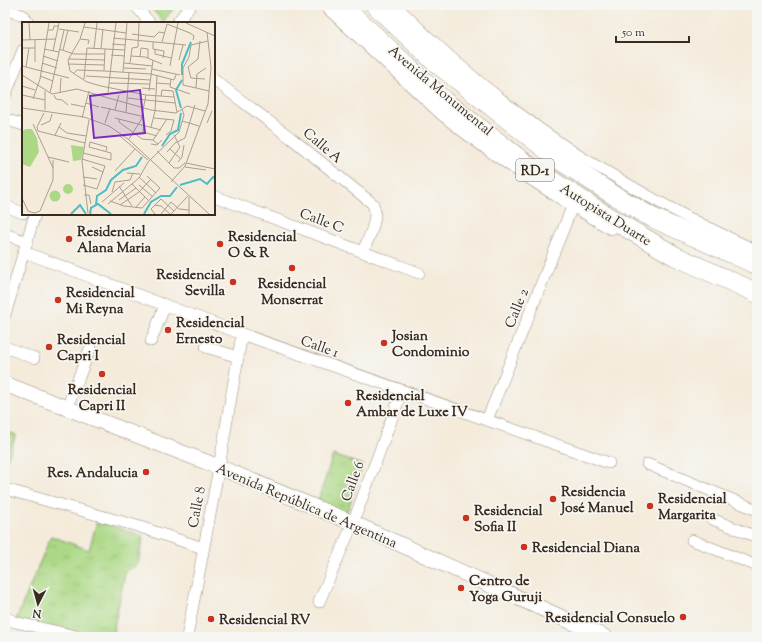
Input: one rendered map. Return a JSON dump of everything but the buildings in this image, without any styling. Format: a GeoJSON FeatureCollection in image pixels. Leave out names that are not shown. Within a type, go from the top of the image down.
{"type":"FeatureCollection","features":[{"type":"Feature","properties":{"kind":"highway","name":"Autopista Duarte"},"geometry":{"type":"LineString","coordinates":[[342,5],[444,101],[529,166],[610,218],[675,256],[757,293]]}},
{"type":"Feature","properties":{"kind":"highway","name":"Autopista Duarte"},"geometry":{"type":"LineString","coordinates":[[375,5],[435,62],[558,159],[612,194],[653,218],[685,231],[757,265]]}},
{"type":"Feature","properties":{"kind":"highway"},"geometry":{"type":"LineString","coordinates":[[395,5],[401,31]]}},
{"type":"Feature","properties":{"kind":"highway"},"geometry":{"type":"LineString","coordinates":[[685,231],[720,235],[735,255]]}},
{"type":"Feature","properties":{"kind":"main road","name":"Avenida República de Argentina"},"geometry":{"type":"LineString","coordinates":[[5,384],[220,467],[353,523],[605,637]]}},
{"type":"Feature","properties":{"kind":"street"},"geometry":{"type":"LineString","coordinates":[[135,5],[149,22]]}},
{"type":"Feature","properties":{"kind":"street"},"geometry":{"type":"LineString","coordinates":[[178,22],[191,5]]}},
{"type":"Feature","properties":{"kind":"street","name":"Avenida Monumental"},"geometry":{"type":"LineString","coordinates":[[324,5],[441,114],[507,163],[572,207],[682,269],[757,302]]}},
{"type":"Feature","properties":{"kind":"street"},"geometry":{"type":"LineString","coordinates":[[395,5],[448,55],[536,126],[585,159],[663,204],[720,235],[757,251]]}},
{"type":"Feature","properties":{"kind":"street"},"geometry":{"type":"LineString","coordinates":[[5,9],[24,16],[27,22]]}},
{"type":"Feature","properties":{"kind":"street"},"geometry":{"type":"LineString","coordinates":[[5,96],[22,53]]}},
{"type":"Feature","properties":{"kind":"street","name":"Calle A"},"geometry":{"type":"LineString","coordinates":[[215,81],[291,138],[373,204],[375,210],[375,220],[363,251]]}},
{"type":"Feature","properties":{"kind":"street"},"geometry":{"type":"LineString","coordinates":[[5,119],[22,125]]}},
{"type":"Feature","properties":{"kind":"street","name":"Calle C"},"geometry":{"type":"LineString","coordinates":[[215,196],[419,273]]}},
{"type":"Feature","properties":{"kind":"street"},"geometry":{"type":"LineString","coordinates":[[5,206],[22,212]]}},
{"type":"Feature","properties":{"kind":"street","name":"Calle 2"},"geometry":{"type":"LineString","coordinates":[[487,420],[572,207]]}},
{"type":"Feature","properties":{"kind":"street"},"geometry":{"type":"LineString","coordinates":[[5,315],[25,247],[32,215]]}},
{"type":"Feature","properties":{"kind":"street","name":"Calle 1"},"geometry":{"type":"LineString","coordinates":[[5,234],[25,247],[165,305],[402,391],[609,462]]}},
{"type":"Feature","properties":{"kind":"street"},"geometry":{"type":"LineString","coordinates":[[151,341],[165,305]]}},
{"type":"Feature","properties":{"kind":"street","name":"Calle 8"},"geometry":{"type":"LineString","coordinates":[[187,637],[203,548],[220,467],[242,334]]}},
{"type":"Feature","properties":{"kind":"street"},"geometry":{"type":"LineString","coordinates":[[67,408],[91,346]]}},
{"type":"Feature","properties":{"kind":"street"},"geometry":{"type":"LineString","coordinates":[[5,347],[34,358]]}},
{"type":"Feature","properties":{"kind":"street"},"geometry":{"type":"LineString","coordinates":[[206,347],[238,357]]}},
{"type":"Feature","properties":{"kind":"street","name":"Calle 6"},"geometry":{"type":"LineString","coordinates":[[319,602],[353,523],[402,391]]}},
{"type":"Feature","properties":{"kind":"street"},"geometry":{"type":"LineString","coordinates":[[648,464],[757,510]]}},
{"type":"Feature","properties":{"kind":"street"},"geometry":{"type":"LineString","coordinates":[[5,488],[137,526],[203,548]]}},
{"type":"Feature","properties":{"kind":"street"},"geometry":{"type":"LineString","coordinates":[[712,519],[757,537]]}},
{"type":"Feature","properties":{"kind":"street"},"geometry":{"type":"LineString","coordinates":[[692,540],[757,566]]}},
{"type":"Feature","properties":{"kind":"street"},"geometry":{"type":"LineString","coordinates":[[5,617],[15,622],[81,637]]}},
{"type":"Feature","properties":{"kind":"green space"},"geometry":{"type":"Polygon","coordinates":[[[149,5],[176,5],[163,22],[149,5]]]}},
{"type":"Feature","properties":{"kind":"green space"},"geometry":{"type":"Polygon","coordinates":[[[5,431],[16,435],[5,465],[5,431]]]}},
{"type":"Feature","properties":{"kind":"green space"},"geometry":{"type":"Polygon","coordinates":[[[333,455],[363,465],[346,515],[317,504],[333,455]]]}},
{"type":"Feature","properties":{"kind":"green space"},"geometry":{"type":"Polygon","coordinates":[[[97,521],[143,536],[138,564],[125,573],[112,637],[81,637],[15,622],[51,536],[89,550],[97,521]]]}},
{"type":"Feature","properties":{"kind":"place","name":"Residencial Alana Maria"},"geometry":{"type":"Point","coordinates":[69,239]}},
{"type":"Feature","properties":{"kind":"place","name":"Residencial O & R"},"geometry":{"type":"Point","coordinates":[220,244]}},
{"type":"Feature","properties":{"kind":"place","name":"Residencial Monserrat"},"geometry":{"type":"Point","coordinates":[292,268]}},
{"type":"Feature","properties":{"kind":"place","name":"Residencial Sevilla"},"geometry":{"type":"Point","coordinates":[233,282]}},
{"type":"Feature","properties":{"kind":"place","name":"Residencial Mi Reyna"},"geometry":{"type":"Point","coordinates":[58,300]}},
{"type":"Feature","properties":{"kind":"place","name":"Residencial Ernesto"},"geometry":{"type":"Point","coordinates":[168,330]}},
{"type":"Feature","properties":{"kind":"place","name":"Josian Condominio"},"geometry":{"type":"Point","coordinates":[384,343]}},
{"type":"Feature","properties":{"kind":"place","name":"Residencial Capri I"},"geometry":{"type":"Point","coordinates":[49,347]}},
{"type":"Feature","properties":{"kind":"place","name":"Residencial Capri II"},"geometry":{"type":"Point","coordinates":[102,374]}},
{"type":"Feature","properties":{"kind":"place","name":"Residencial Ambar de Luxe IV"},"geometry":{"type":"Point","coordinates":[348,403]}},
{"type":"Feature","properties":{"kind":"place","name":"Res. Andalucia"},"geometry":{"type":"Point","coordinates":[146,472]}},
{"type":"Feature","properties":{"kind":"place","name":"Residencia José Manuel"},"geometry":{"type":"Point","coordinates":[553,499]}},
{"type":"Feature","properties":{"kind":"place","name":"Residencial Margarita"},"geometry":{"type":"Point","coordinates":[650,506]}},
{"type":"Feature","properties":{"kind":"place","name":"Residencial Sofia II"},"geometry":{"type":"Point","coordinates":[466,518]}},
{"type":"Feature","properties":{"kind":"place","name":"Residencial Diana"},"geometry":{"type":"Point","coordinates":[524,547]}},
{"type":"Feature","properties":{"kind":"place","name":"Centro de Yoga Guruji"},"geometry":{"type":"Point","coordinates":[461,588]}},
{"type":"Feature","properties":{"kind":"place","name":"Residencial Consuelo"},"geometry":{"type":"Point","coordinates":[683,617]}},
{"type":"Feature","properties":{"kind":"place","name":"Residencial RV"},"geometry":{"type":"Point","coordinates":[211,619]}}]}
